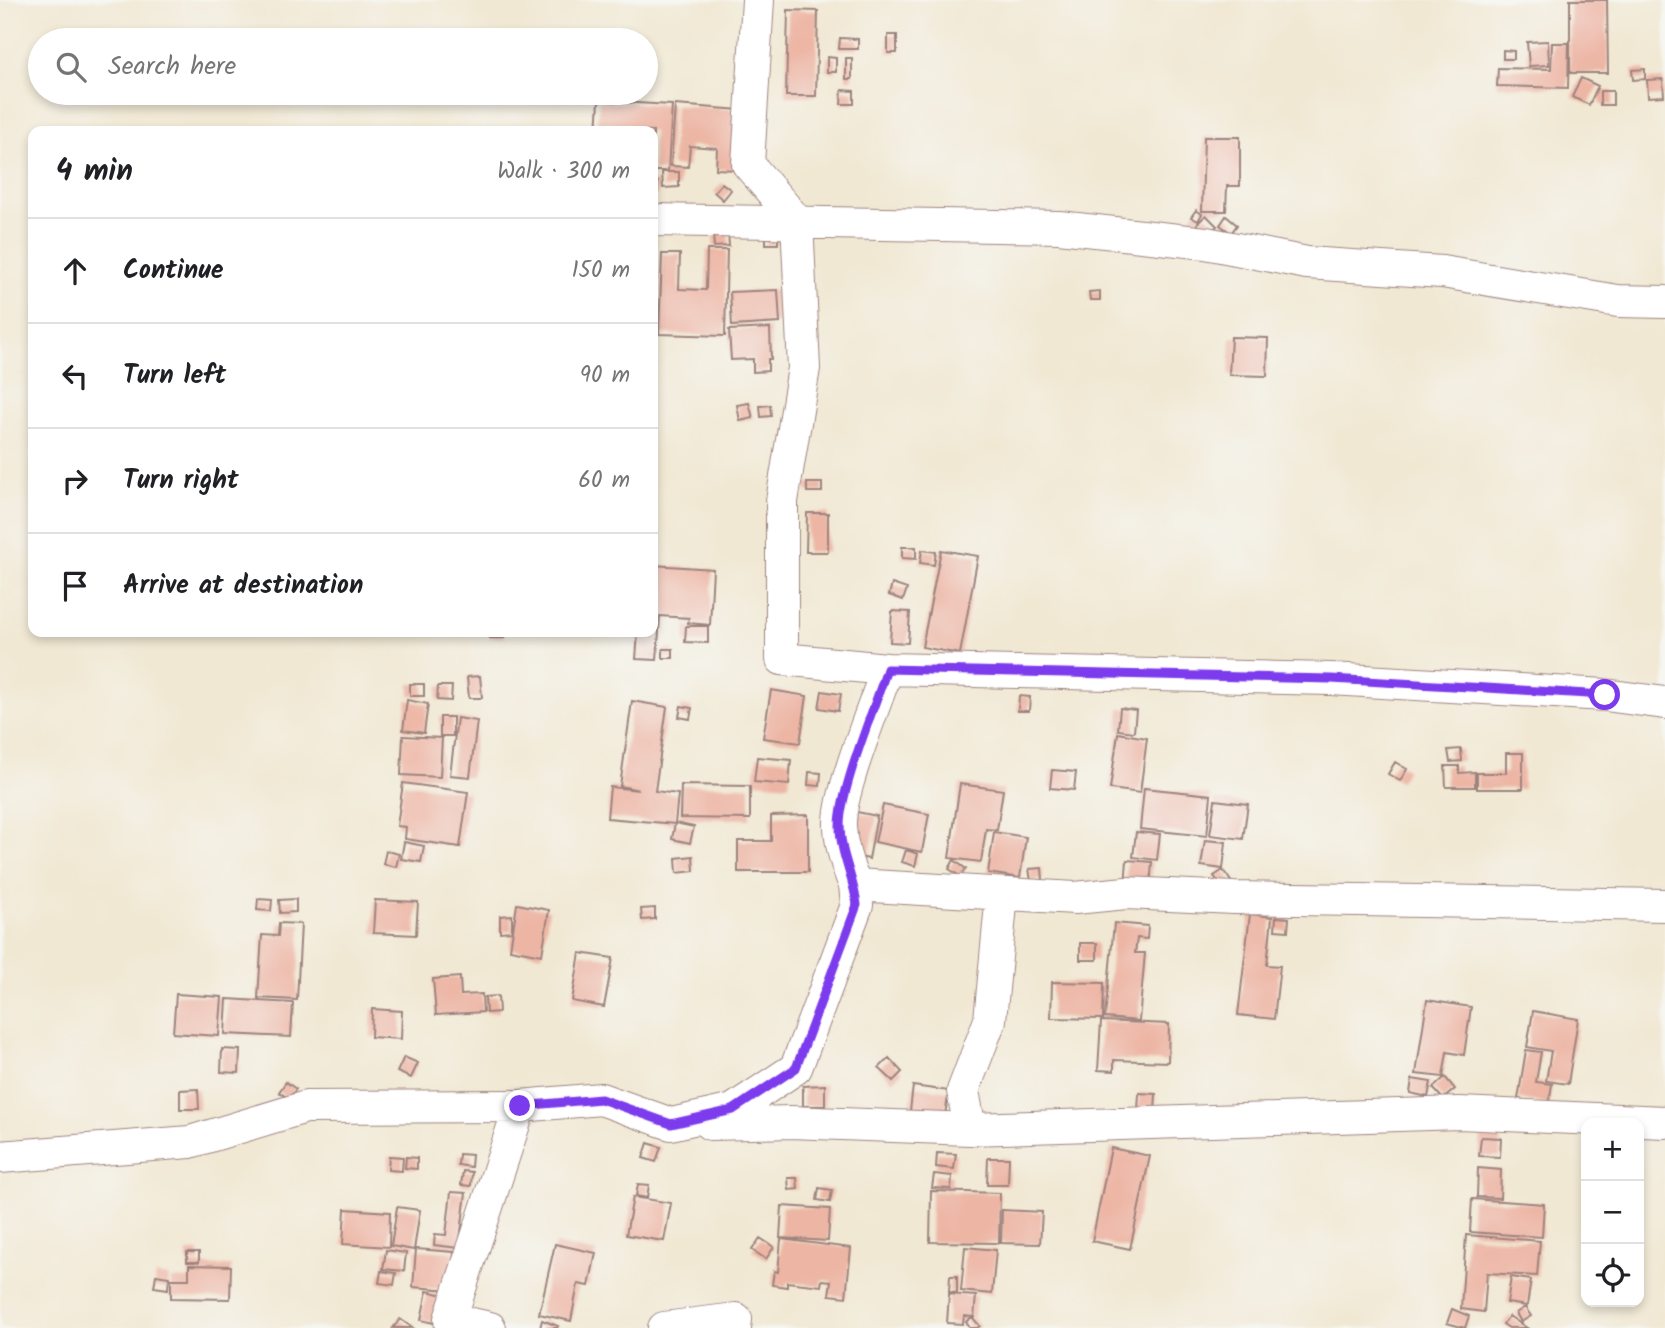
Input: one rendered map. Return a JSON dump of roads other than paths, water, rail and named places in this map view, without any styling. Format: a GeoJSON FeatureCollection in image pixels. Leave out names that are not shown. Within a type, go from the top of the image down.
{"type":"FeatureCollection","features":[{"type":"Feature","properties":{"kind":"street"},"geometry":{"type":"LineString","coordinates":[[758,0],[748,164],[797,221],[804,368],[782,501],[782,659],[887,669],[1331,679],[1605,695],[1665,703]]}},
{"type":"Feature","properties":{"kind":"street"},"geometry":{"type":"LineString","coordinates":[[658,220],[1059,227],[1206,243],[1307,263],[1442,272],[1618,302],[1665,302]]}},
{"type":"Feature","properties":{"kind":"street"},"geometry":{"type":"LineString","coordinates":[[671,1124],[733,1110],[796,1068],[857,905],[855,885],[844,858],[839,824],[848,787],[887,669]]}},
{"type":"Feature","properties":{"kind":"street"},"geometry":{"type":"LineString","coordinates":[[855,885],[1075,898],[1126,893],[1234,898],[1665,905]]}},
{"type":"Feature","properties":{"kind":"street"},"geometry":{"type":"LineString","coordinates":[[970,1129],[962,1091],[990,1020],[1002,894]]}},
{"type":"Feature","properties":{"kind":"street"},"geometry":{"type":"LineString","coordinates":[[0,1157],[190,1142],[306,1107],[520,1106],[601,1099],[671,1124],[790,1122],[970,1129],[1459,1113],[1665,1122]]}},
{"type":"Feature","properties":{"kind":"street"},"geometry":{"type":"LineString","coordinates":[[489,1328],[450,1324],[520,1106]]}},
{"type":"Feature","properties":{"kind":"street"},"geometry":{"type":"LineString","coordinates":[[664,1328],[736,1319],[735,1328]]}}]}
